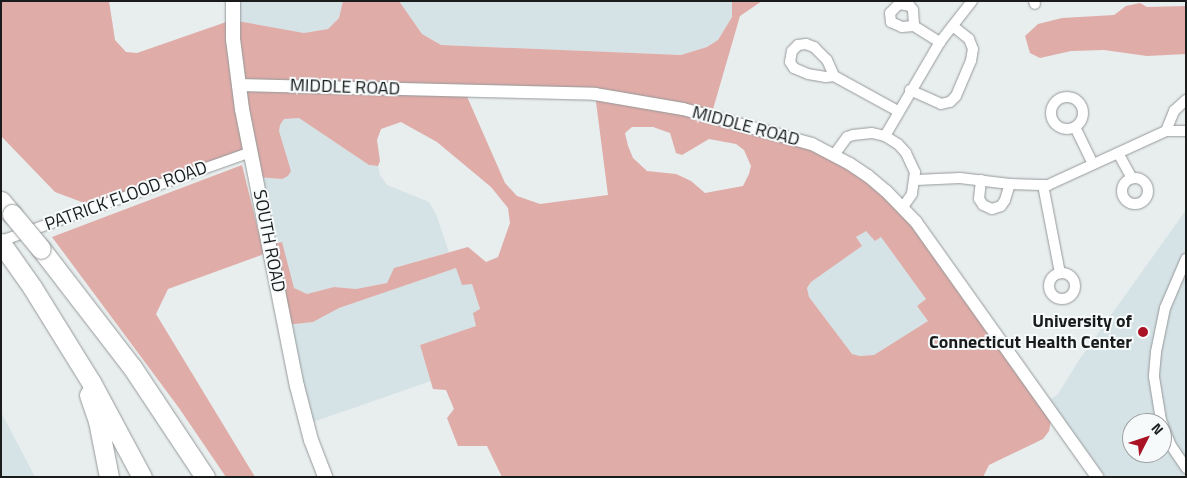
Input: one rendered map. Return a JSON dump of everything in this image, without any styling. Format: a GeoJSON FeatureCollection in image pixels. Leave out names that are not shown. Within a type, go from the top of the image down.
{"type":"FeatureCollection","features":[{"type":"Feature","properties":{"kind":"highway"},"geometry":{"type":"LineString","coordinates":[[7,208],[132,367],[205,477]]}},
{"type":"Feature","properties":{"kind":"highway"},"geometry":{"type":"LineString","coordinates":[[1,242],[111,416],[142,477]]}},
{"type":"Feature","properties":{"kind":"highway"},"geometry":{"type":"LineString","coordinates":[[68,346],[95,413],[109,477]]}},
{"type":"Feature","properties":{"kind":"main road","name":"SOUTH ROAD"},"geometry":{"type":"LineString","coordinates":[[233,1],[233,39],[238,85],[251,152],[297,386],[311,440],[326,477]]}},
{"type":"Feature","properties":{"kind":"street"},"geometry":{"type":"LineString","coordinates":[[885,136],[910,90],[940,42],[972,1]]}},
{"type":"Feature","properties":{"kind":"street"},"geometry":{"type":"LineString","coordinates":[[914,26],[940,42]]}},
{"type":"Feature","properties":{"kind":"street"},"geometry":{"type":"LineString","coordinates":[[910,90],[941,104],[950,102],[956,96],[971,61],[973,49],[969,39],[952,26]]}},
{"type":"Feature","properties":{"kind":"street"},"geometry":{"type":"LineString","coordinates":[[834,76],[898,111]]}},
{"type":"Feature","properties":{"kind":"street","name":"MIDDLE ROAD"},"geometry":{"type":"LineString","coordinates":[[238,85],[464,92],[548,91],[605,95],[683,109],[774,132],[812,144],[868,176],[903,207],[927,236],[999,342],[1097,477]]}},
{"type":"Feature","properties":{"kind":"street"},"geometry":{"type":"LineString","coordinates":[[1166,131],[1174,111],[1186,100]]}},
{"type":"Feature","properties":{"kind":"street"},"geometry":{"type":"LineString","coordinates":[[1075,127],[1093,164]]}},
{"type":"Feature","properties":{"kind":"street"},"geometry":{"type":"LineString","coordinates":[[916,180],[960,178],[1010,184],[1043,185],[1166,131],[1186,131]]}},
{"type":"Feature","properties":{"kind":"street"},"geometry":{"type":"LineString","coordinates":[[834,155],[848,137],[853,135],[872,133],[885,136],[898,144],[913,164],[916,180],[912,194],[903,207]]}},
{"type":"Feature","properties":{"kind":"street","name":"PATRICK FLOOD ROAD"},"geometry":{"type":"LineString","coordinates":[[1,242],[251,152]]}},
{"type":"Feature","properties":{"kind":"street"},"geometry":{"type":"LineString","coordinates":[[1118,153],[1132,178]]}},
{"type":"Feature","properties":{"kind":"street"},"geometry":{"type":"LineString","coordinates":[[981,180],[979,200],[983,205],[992,209],[1001,206],[1010,184]]}},
{"type":"Feature","properties":{"kind":"street"},"geometry":{"type":"LineString","coordinates":[[1043,185],[1060,273]]}},
{"type":"Feature","properties":{"kind":"street"},"geometry":{"type":"LineString","coordinates":[[1186,259],[1170,293],[1162,320],[1154,377],[1157,405],[1163,427],[1174,450],[1186,468]]}},
{"type":"Feature","properties":{"kind":"shaded area"},"geometry":{"type":"Polygon","coordinates":[[[1,1],[109,1],[115,40],[126,52],[137,53],[232,20],[304,33],[328,29],[339,18],[343,1],[399,1],[422,34],[441,45],[681,55],[707,47],[718,40],[732,17],[732,1],[762,1],[740,16],[711,116],[794,138],[886,191],[1052,416],[1049,431],[1043,439],[989,465],[983,477],[502,477],[487,446],[458,446],[447,418],[454,409],[446,390],[433,389],[420,345],[476,326],[473,313],[480,309],[472,284],[462,285],[456,268],[339,308],[313,322],[286,325],[270,245],[282,242],[294,288],[307,294],[334,287],[356,289],[387,283],[394,268],[468,247],[486,262],[498,257],[510,223],[508,208],[491,187],[437,142],[401,122],[381,129],[377,140],[380,161],[378,166],[369,165],[299,118],[284,119],[279,131],[291,171],[288,176],[282,179],[256,177],[251,152],[95,207],[55,192],[1,136],[1,1]],[[465,92],[505,183],[517,196],[540,204],[608,195],[595,94],[465,92]],[[632,127],[625,133],[633,158],[647,171],[676,174],[691,181],[705,193],[743,186],[749,174],[751,166],[744,150],[736,144],[709,139],[682,155],[676,153],[670,133],[653,127],[632,127]],[[866,231],[856,237],[862,246],[811,282],[807,288],[809,297],[852,354],[860,356],[874,355],[928,321],[917,306],[926,299],[881,237],[875,241],[866,231]]]}},
{"type":"Feature","properties":{"kind":"shaded area"},"geometry":{"type":"Polygon","coordinates":[[[233,1],[343,1],[339,18],[328,29],[304,33],[232,20],[233,1]]]}},
{"type":"Feature","properties":{"kind":"shaded area"},"geometry":{"type":"Polygon","coordinates":[[[399,1],[732,1],[732,17],[718,40],[707,47],[681,55],[441,45],[422,34],[399,1]]]}},
{"type":"Feature","properties":{"kind":"shaded area"},"geometry":{"type":"Polygon","coordinates":[[[1140,3],[1147,7],[1186,6],[1186,54],[1147,56],[1104,50],[1071,51],[1040,58],[1030,53],[1025,36],[1038,24],[1062,18],[1114,15],[1126,6],[1140,3]]]}},
{"type":"Feature","properties":{"kind":"shaded area"},"geometry":{"type":"Polygon","coordinates":[[[299,118],[369,165],[378,166],[380,175],[387,185],[429,202],[436,214],[449,252],[394,268],[388,283],[356,289],[334,287],[307,294],[294,288],[290,275],[270,245],[256,177],[282,179],[291,171],[279,131],[284,119],[299,118]]]}},
{"type":"Feature","properties":{"kind":"shaded area"},"geometry":{"type":"Polygon","coordinates":[[[242,165],[264,254],[168,289],[156,314],[255,477],[226,477],[179,408],[52,237],[242,165]]]}},
{"type":"Feature","properties":{"kind":"shaded area","name":"University of Connecticut Health Center"},"geometry":{"type":"Polygon","coordinates":[[[1186,210],[1186,477],[1106,477],[1050,400],[1058,394],[1079,360],[1186,210]]]}},
{"type":"Feature","properties":{"kind":"shaded area"},"geometry":{"type":"Polygon","coordinates":[[[866,230],[881,237],[926,299],[917,306],[928,321],[874,355],[860,356],[852,354],[809,297],[807,288],[811,282],[862,246],[856,237],[866,230]]]}},
{"type":"Feature","properties":{"kind":"shaded area"},"geometry":{"type":"Polygon","coordinates":[[[456,268],[472,283],[480,310],[476,326],[420,345],[431,381],[307,424],[286,325],[313,322],[339,308],[456,268]]]}},
{"type":"Feature","properties":{"kind":"shaded area"},"geometry":{"type":"Polygon","coordinates":[[[1,412],[35,477],[1,477],[1,412]]]}},
{"type":"Feature","properties":{"kind":"place","name":"University of Connecticut Health Center"},"geometry":{"type":"Point","coordinates":[1143,332]}}]}
